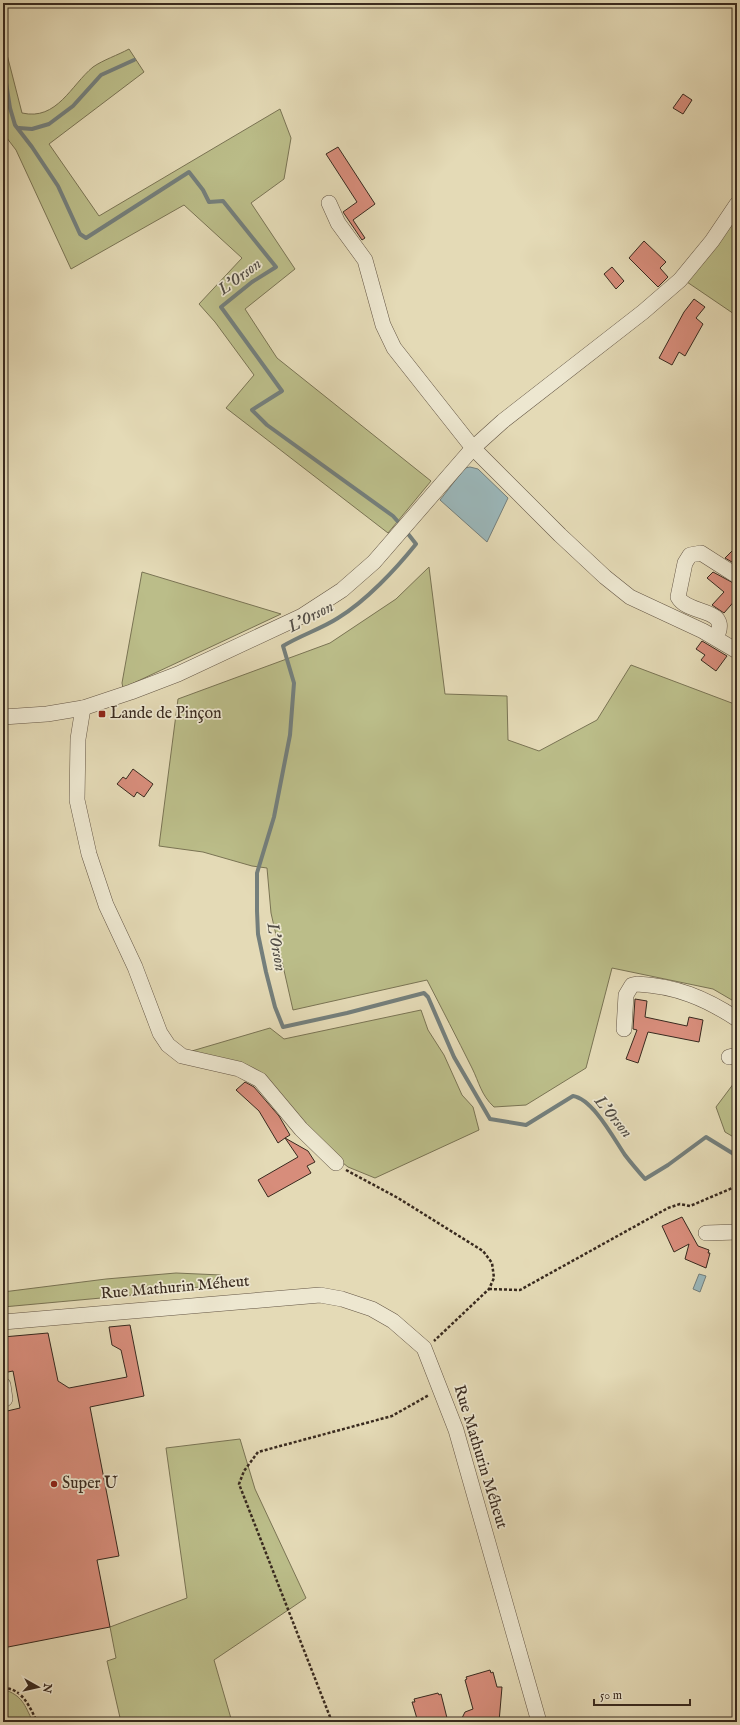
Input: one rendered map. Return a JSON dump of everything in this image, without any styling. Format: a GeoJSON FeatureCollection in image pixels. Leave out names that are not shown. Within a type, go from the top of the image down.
{"type":"FeatureCollection","features":[{"type":"Feature","properties":{"kind":"street"},"geometry":{"type":"LineString","coordinates":[[329,203],[338,222],[365,260],[383,325],[394,348],[473,448],[560,535],[605,577],[630,597],[716,638],[737,651]]}},
{"type":"Feature","properties":{"kind":"street"},"geometry":{"type":"LineString","coordinates":[[3,717],[47,714],[83,708],[178,674],[302,616],[342,590],[374,562],[473,448],[502,421],[643,312],[680,280],[712,241],[737,204]]}},
{"type":"Feature","properties":{"kind":"street"},"geometry":{"type":"LineString","coordinates":[[716,638],[720,628],[718,619],[710,614],[689,607],[678,597],[685,563],[690,555],[701,553],[737,576]]}},
{"type":"Feature","properties":{"kind":"street"},"geometry":{"type":"LineString","coordinates":[[83,708],[78,739],[77,800],[89,854],[106,905],[135,968],[160,1033],[168,1045],[182,1056],[239,1069],[260,1080],[301,1129],[336,1163]]}},
{"type":"Feature","properties":{"kind":"street"},"geometry":{"type":"LineString","coordinates":[[624,1029],[626,995],[632,985],[637,984],[678,990],[700,997],[737,1019]]}},
{"type":"Feature","properties":{"kind":"street"},"geometry":{"type":"LineString","coordinates":[[706,1233],[737,1232]]}},
{"type":"Feature","properties":{"kind":"street","name":"Rue Mathurin Méheut"},"geometry":{"type":"LineString","coordinates":[[3,1322],[320,1295],[342,1299],[372,1309],[393,1322],[424,1348],[456,1430],[539,1722]]}},
{"type":"Feature","properties":{"kind":"street"},"geometry":{"type":"LineString","coordinates":[[3,1385],[5,1399],[3,1399]]}},
{"type":"Feature","properties":{"kind":"path"},"geometry":{"type":"LineString","coordinates":[[336,1163],[351,1174],[398,1198],[483,1251],[492,1263],[494,1278],[489,1289],[437,1338]]}},
{"type":"Feature","properties":{"kind":"path"},"geometry":{"type":"LineString","coordinates":[[489,1289],[520,1290],[668,1208],[680,1204],[690,1206],[737,1186]]}},
{"type":"Feature","properties":{"kind":"path"},"geometry":{"type":"LineString","coordinates":[[428,1338],[432,1343]]}},
{"type":"Feature","properties":{"kind":"path"},"geometry":{"type":"LineString","coordinates":[[332,1722],[239,1484],[244,1471],[258,1452],[392,1416],[432,1394]]}},
{"type":"Feature","properties":{"kind":"path"},"geometry":{"type":"LineString","coordinates":[[3,1688],[7,1688],[22,1695],[37,1722]]}},
{"type":"Feature","properties":{"kind":"green space"},"geometry":{"type":"Polygon","coordinates":[[[3,39],[22,113],[34,114],[45,112],[54,107],[93,67],[129,49],[144,72],[49,144],[99,216],[280,109],[291,138],[284,179],[251,203],[295,269],[245,309],[277,358],[431,481],[388,533],[226,408],[254,375],[215,322],[199,304],[242,258],[184,205],[71,269],[16,150],[3,133],[3,39]]]}},
{"type":"Feature","properties":{"kind":"green space"},"geometry":{"type":"Polygon","coordinates":[[[737,218],[737,316],[687,282],[737,218]]]}},
{"type":"Feature","properties":{"kind":"green space"},"geometry":{"type":"Polygon","coordinates":[[[429,567],[445,694],[507,696],[508,740],[539,751],[597,720],[631,665],[737,705],[737,1003],[713,989],[612,968],[586,1068],[526,1105],[494,1107],[490,1102],[483,1093],[472,1068],[427,980],[293,1010],[271,913],[267,868],[252,866],[203,852],[159,846],[178,699],[330,643],[396,599],[429,567]]]}},
{"type":"Feature","properties":{"kind":"green space"},"geometry":{"type":"Polygon","coordinates":[[[142,572],[281,614],[123,688],[122,683],[142,572]]]}},
{"type":"Feature","properties":{"kind":"green space"},"geometry":{"type":"Polygon","coordinates":[[[421,1010],[428,1030],[444,1055],[462,1095],[473,1107],[479,1130],[375,1178],[348,1167],[317,1142],[273,1086],[185,1053],[270,1028],[284,1039],[421,1010]]]}},
{"type":"Feature","properties":{"kind":"green space"},"geometry":{"type":"Polygon","coordinates":[[[737,1079],[737,1139],[725,1132],[716,1107],[737,1079]]]}},
{"type":"Feature","properties":{"kind":"green space"},"geometry":{"type":"Polygon","coordinates":[[[176,1273],[221,1275],[225,1284],[123,1296],[3,1307],[3,1292],[106,1279],[176,1273]]]}},
{"type":"Feature","properties":{"kind":"green space"},"geometry":{"type":"Polygon","coordinates":[[[240,1439],[255,1489],[306,1598],[214,1660],[232,1722],[121,1722],[107,1661],[116,1658],[110,1627],[187,1598],[166,1448],[240,1439]]]}},
{"type":"Feature","properties":{"kind":"green space"},"geometry":{"type":"Polygon","coordinates":[[[3,1689],[15,1695],[22,1701],[33,1722],[8,1722],[3,1710],[3,1689]]]}},
{"type":"Feature","properties":{"kind":"water"},"geometry":{"type":"Polygon","coordinates":[[[470,467],[478,469],[508,498],[487,542],[440,500],[465,468],[470,467]]]}},
{"type":"Feature","properties":{"kind":"water"},"geometry":{"type":"Polygon","coordinates":[[[699,1274],[706,1276],[700,1292],[693,1289],[699,1274]]]}},
{"type":"Feature","properties":{"kind":"building"},"geometry":{"type":"Polygon","coordinates":[[[683,94],[692,100],[683,114],[673,108],[683,94]]]}},
{"type":"Feature","properties":{"kind":"building"},"geometry":{"type":"Polygon","coordinates":[[[338,147],[375,204],[353,220],[365,238],[362,240],[343,212],[357,202],[326,154],[338,147]]]}},
{"type":"Feature","properties":{"kind":"building"},"geometry":{"type":"Polygon","coordinates":[[[644,241],[666,262],[660,268],[668,277],[658,287],[629,258],[644,241]]]}},
{"type":"Feature","properties":{"kind":"building"},"geometry":{"type":"Polygon","coordinates":[[[612,267],[624,281],[616,289],[604,274],[612,267]]]}},
{"type":"Feature","properties":{"kind":"building"},"geometry":{"type":"Polygon","coordinates":[[[694,299],[705,307],[696,318],[703,324],[685,356],[679,352],[672,365],[659,358],[684,312],[694,299]]]}},
{"type":"Feature","properties":{"kind":"building"},"geometry":{"type":"Polygon","coordinates":[[[732,551],[737,555],[737,565],[725,558],[732,551]]]}},
{"type":"Feature","properties":{"kind":"building"},"geometry":{"type":"Polygon","coordinates":[[[713,572],[737,585],[737,598],[724,613],[712,605],[724,592],[707,578],[713,572]]]}},
{"type":"Feature","properties":{"kind":"building"},"geometry":{"type":"Polygon","coordinates":[[[702,641],[727,656],[716,671],[701,660],[705,655],[696,649],[702,641]]]}},
{"type":"Feature","properties":{"kind":"building"},"geometry":{"type":"Polygon","coordinates":[[[133,769],[153,784],[144,797],[137,792],[134,797],[117,784],[123,777],[126,779],[133,769]]]}},
{"type":"Feature","properties":{"kind":"building"},"geometry":{"type":"Polygon","coordinates":[[[635,999],[647,1001],[645,1017],[687,1026],[689,1017],[703,1020],[699,1042],[648,1032],[638,1063],[626,1059],[637,1030],[633,1029],[635,999]]]}},
{"type":"Feature","properties":{"kind":"building"},"geometry":{"type":"Polygon","coordinates":[[[245,1082],[254,1087],[279,1116],[290,1135],[278,1143],[259,1111],[236,1090],[245,1082]]]}},
{"type":"Feature","properties":{"kind":"building"},"geometry":{"type":"Polygon","coordinates":[[[285,1138],[308,1151],[315,1162],[307,1166],[311,1173],[268,1197],[258,1180],[298,1157],[285,1138]]]}},
{"type":"Feature","properties":{"kind":"building"},"geometry":{"type":"Polygon","coordinates":[[[682,1217],[698,1246],[709,1250],[708,1253],[710,1253],[706,1268],[685,1259],[689,1244],[674,1252],[662,1226],[682,1217]]]}},
{"type":"Feature","properties":{"kind":"building","name":"Super U"},"geometry":{"type":"Polygon","coordinates":[[[130,1325],[144,1396],[90,1407],[119,1556],[97,1560],[110,1627],[3,1648],[3,1412],[20,1408],[13,1371],[3,1373],[3,1337],[48,1333],[58,1381],[69,1388],[127,1377],[121,1350],[112,1345],[109,1327],[130,1325]]]}},
{"type":"Feature","properties":{"kind":"building"},"geometry":{"type":"Polygon","coordinates":[[[490,1670],[491,1673],[493,1672],[497,1687],[502,1687],[499,1722],[460,1722],[465,1712],[473,1709],[465,1680],[467,1679],[466,1677],[490,1670]]]}},
{"type":"Feature","properties":{"kind":"building"},"geometry":{"type":"Polygon","coordinates":[[[438,1693],[439,1695],[441,1694],[448,1722],[418,1722],[412,1702],[415,1702],[414,1699],[438,1693]]]}},
{"type":"Feature","properties":{"kind":"waterway"},"geometry":{"type":"LineString","coordinates":[[19,128],[32,129],[49,124],[73,106],[101,75],[134,60]]}},
{"type":"Feature","properties":{"kind":"waterway","name":"L’Orson"},"geometry":{"type":"LineString","coordinates":[[3,63],[10,108],[15,125],[32,147],[58,186],[80,234],[86,238],[189,172],[203,190],[209,202],[223,201],[276,267],[252,282],[221,307],[282,391],[252,410],[267,425],[393,516],[401,525]]}},
{"type":"Feature","properties":{"kind":"waterway","name":"L’Orson"},"geometry":{"type":"LineString","coordinates":[[405,530],[416,544],[370,594],[338,618],[283,646],[294,683],[290,735],[274,817],[257,873],[258,934],[275,1007],[283,1027],[347,1013],[424,993],[428,997],[454,1057],[490,1119],[526,1125],[573,1096],[581,1099],[595,1112],[625,1155],[645,1179],[668,1165],[706,1137],[737,1156]]}},
{"type":"Feature","properties":{"kind":"place","name":"Lande de Pinçon"},"geometry":{"type":"Point","coordinates":[102,714]}},
{"type":"Feature","properties":{"kind":"place","name":"Super U"},"geometry":{"type":"Point","coordinates":[54,1484]}}]}
